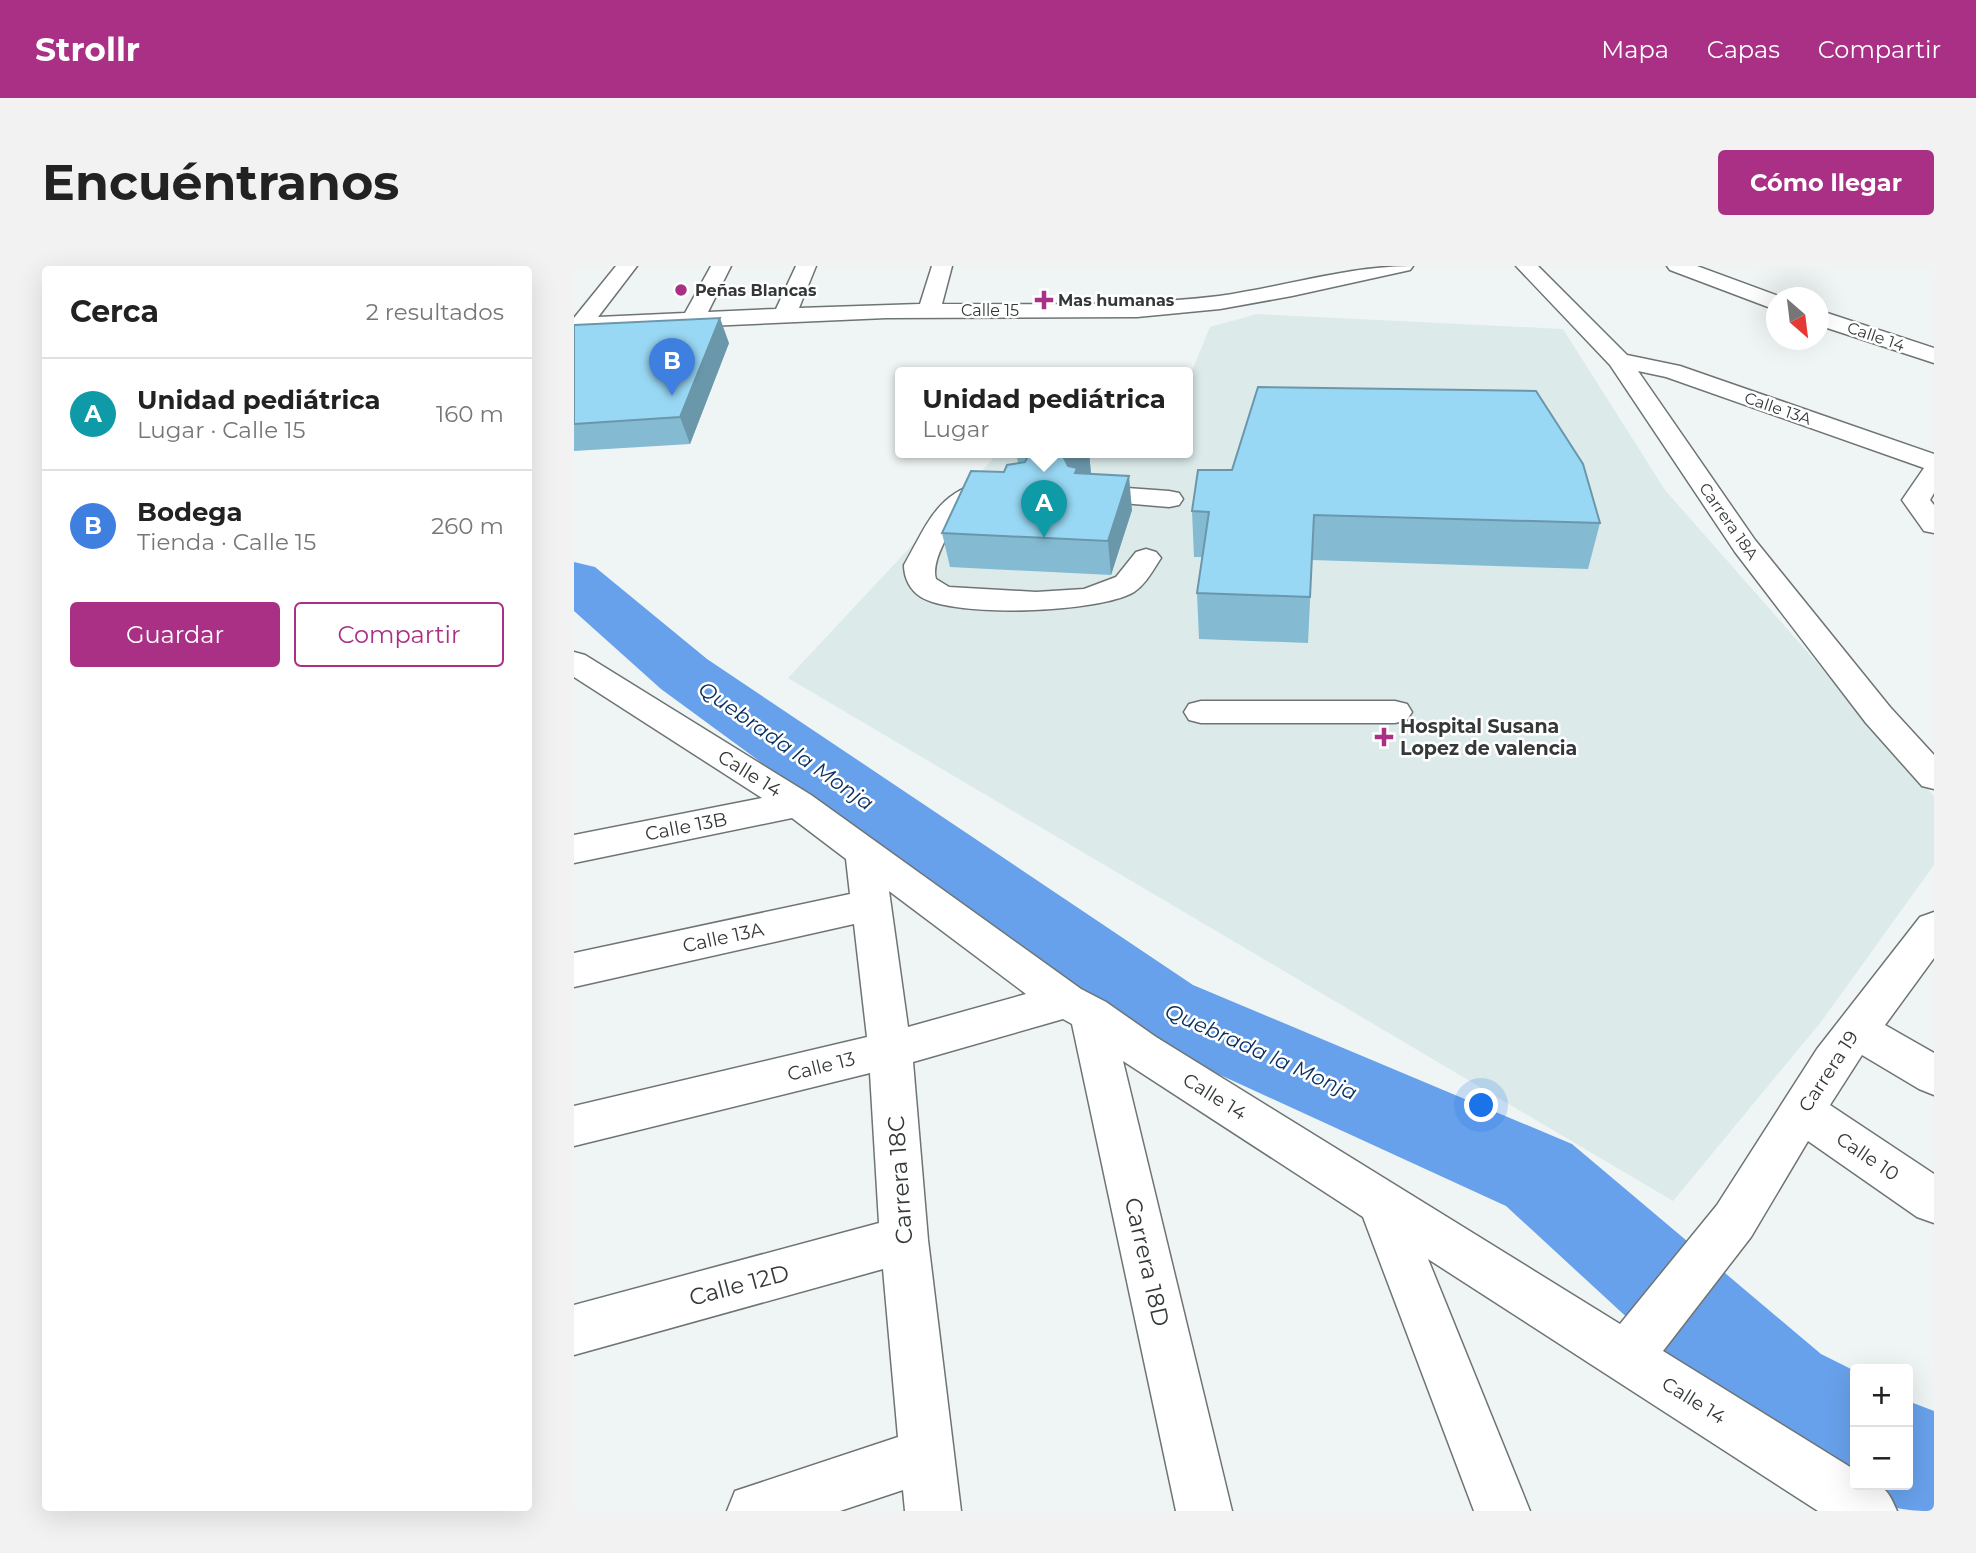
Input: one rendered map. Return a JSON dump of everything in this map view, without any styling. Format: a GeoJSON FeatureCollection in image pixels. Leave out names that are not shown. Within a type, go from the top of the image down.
{"type":"FeatureCollection","features":[{"type":"Feature","properties":{"kind":"street"},"geometry":{"type":"LineString","coordinates":[[578,325],[627,266]]}},
{"type":"Feature","properties":{"kind":"street"},"geometry":{"type":"LineString","coordinates":[[694,317],[721,266]]}},
{"type":"Feature","properties":{"kind":"street"},"geometry":{"type":"LineString","coordinates":[[785,314],[806,266]]}},
{"type":"Feature","properties":{"kind":"street"},"geometry":{"type":"LineString","coordinates":[[929,311],[942,266]]}},
{"type":"Feature","properties":{"kind":"street","name":"Calle 15"},"geometry":{"type":"LineString","coordinates":[[578,325],[785,314],[1137,310],[1220,302],[1292,290],[1403,266]]}},
{"type":"Feature","properties":{"kind":"street","name":"Carrera 18A"},"geometry":{"type":"LineString","coordinates":[[1526,266],[1619,360],[1745,546],[1878,715],[1934,777]]}},
{"type":"Feature","properties":{"kind":"street"},"geometry":{"type":"LineString","coordinates":[[1677,266],[1766,298]]}},
{"type":"Feature","properties":{"kind":"street","name":"Calle 14"},"geometry":{"type":"LineString","coordinates":[[1829,321],[1934,356]]}},
{"type":"Feature","properties":{"kind":"street","name":"Calle 13A"},"geometry":{"type":"LineString","coordinates":[[1619,360],[1672,371],[1934,463]]}},
{"type":"Feature","properties":{"kind":"street"},"geometry":{"type":"LineString","coordinates":[[1934,472],[1916,500],[1934,525]]}},
{"type":"Feature","properties":{"kind":"street"},"geometry":{"type":"LineString","coordinates":[[1018,489],[980,489],[960,498],[919,565],[923,584],[931,591],[944,596],[1081,600],[1121,587],[1135,576],[1146,558]]}},
{"type":"Feature","properties":{"kind":"street"},"geometry":{"type":"LineString","coordinates":[[1085,493],[1169,499]]}},
{"type":"Feature","properties":{"kind":"street","name":"Calle 14"},"geometry":{"type":"LineString","coordinates":[[574,662],[798,804],[1142,1050],[1382,1202],[1639,1341],[1869,1511]]}},
{"type":"Feature","properties":{"kind":"street"},"geometry":{"type":"LineString","coordinates":[[1200,712],[1395,712]]}},
{"type":"Feature","properties":{"kind":"street","name":"Calle 13B"},"geometry":{"type":"LineString","coordinates":[[574,849],[798,804]]}},
{"type":"Feature","properties":{"kind":"street","name":"Carrera 18C"},"geometry":{"type":"LineString","coordinates":[[864,850],[890,1050],[904,1240],[933,1511]]}},
{"type":"Feature","properties":{"kind":"street","name":"Calle 13A"},"geometry":{"type":"LineString","coordinates":[[574,970],[871,905]]}},
{"type":"Feature","properties":{"kind":"street","name":"Carrera 19"},"geometry":{"type":"LineString","coordinates":[[1639,1341],[1734,1221],[1855,1029],[1934,928]]}},
{"type":"Feature","properties":{"kind":"street","name":"Calle 13"},"geometry":{"type":"LineString","coordinates":[[574,1126],[1079,1007]]}},
{"type":"Feature","properties":{"kind":"street","name":"Carrera 18D"},"geometry":{"type":"LineString","coordinates":[[1079,1007],[1204,1511]]}},
{"type":"Feature","properties":{"kind":"street"},"geometry":{"type":"LineString","coordinates":[[1855,1029],[1934,1076]]}},
{"type":"Feature","properties":{"kind":"street","name":"Calle 10"},"geometry":{"type":"LineString","coordinates":[[1802,1111],[1934,1201]]}},
{"type":"Feature","properties":{"kind":"street"},"geometry":{"type":"LineString","coordinates":[[1382,1202],[1502,1511]]}},
{"type":"Feature","properties":{"kind":"street","name":"Calle 12D"},"geometry":{"type":"LineString","coordinates":[[574,1330],[904,1240]]}},
{"type":"Feature","properties":{"kind":"street"},"geometry":{"type":"LineString","coordinates":[[755,1511],[927,1455]]}},
{"type":"Feature","properties":{"kind":"shaded area","name":"Hospital Susana Lopez de valencia"},"geometry":{"type":"Polygon","coordinates":[[[1257,314],[1563,329],[1665,490],[1934,796],[1934,865],[1821,1022],[1673,1201],[788,678],[993,458],[1193,458],[1193,369],[1210,327],[1257,314]]]}},
{"type":"Feature","properties":{"kind":"building"},"geometry":{"type":"Polygon","coordinates":[[[720,318],[680,417],[574,424],[574,325],[720,318]]]}},
{"type":"Feature","properties":{"kind":"building"},"geometry":{"type":"Polygon","coordinates":[[[1258,387],[1536,391],[1583,464],[1600,523],[1314,515],[1310,597],[1197,593],[1209,512],[1192,511],[1198,470],[1232,470],[1258,387]]]}},
{"type":"Feature","properties":{"kind":"building"},"geometry":{"type":"Polygon","coordinates":[[[1027,458],[1064,458],[1068,466],[1077,468],[1075,473],[1129,476],[1108,541],[942,533],[971,471],[1004,472],[1007,465],[1025,462],[1027,458]]]}},
{"type":"Feature","properties":{"kind":"waterway","name":"Quebrada la Monja"},"geometry":{"type":"LineString","coordinates":[[574,580],[684,674],[1163,1010],[1539,1175],[1784,1391],[1853,1427]]}},
{"type":"Feature","properties":{"kind":"waterway","name":"Quebrada la Monja"},"geometry":{"type":"LineString","coordinates":[[1913,1458],[1934,1469]]}},
{"type":"Feature","properties":{"kind":"place","name":"Peñas Blancas"},"geometry":{"type":"Point","coordinates":[681,290]}},
{"type":"Feature","properties":{"kind":"place","name":"Mas humanas"},"geometry":{"type":"Point","coordinates":[1044,300]}},
{"type":"Feature","properties":{"kind":"place","name":"Bodega"},"geometry":{"type":"Point","coordinates":[672,396]}},
{"type":"Feature","properties":{"kind":"place","name":"Unidad pediátrica"},"geometry":{"type":"Point","coordinates":[1044,538]}},
{"type":"Feature","properties":{"kind":"place","name":"Hospital Susana Lopez de valencia"},"geometry":{"type":"Point","coordinates":[1384,737]}}]}
